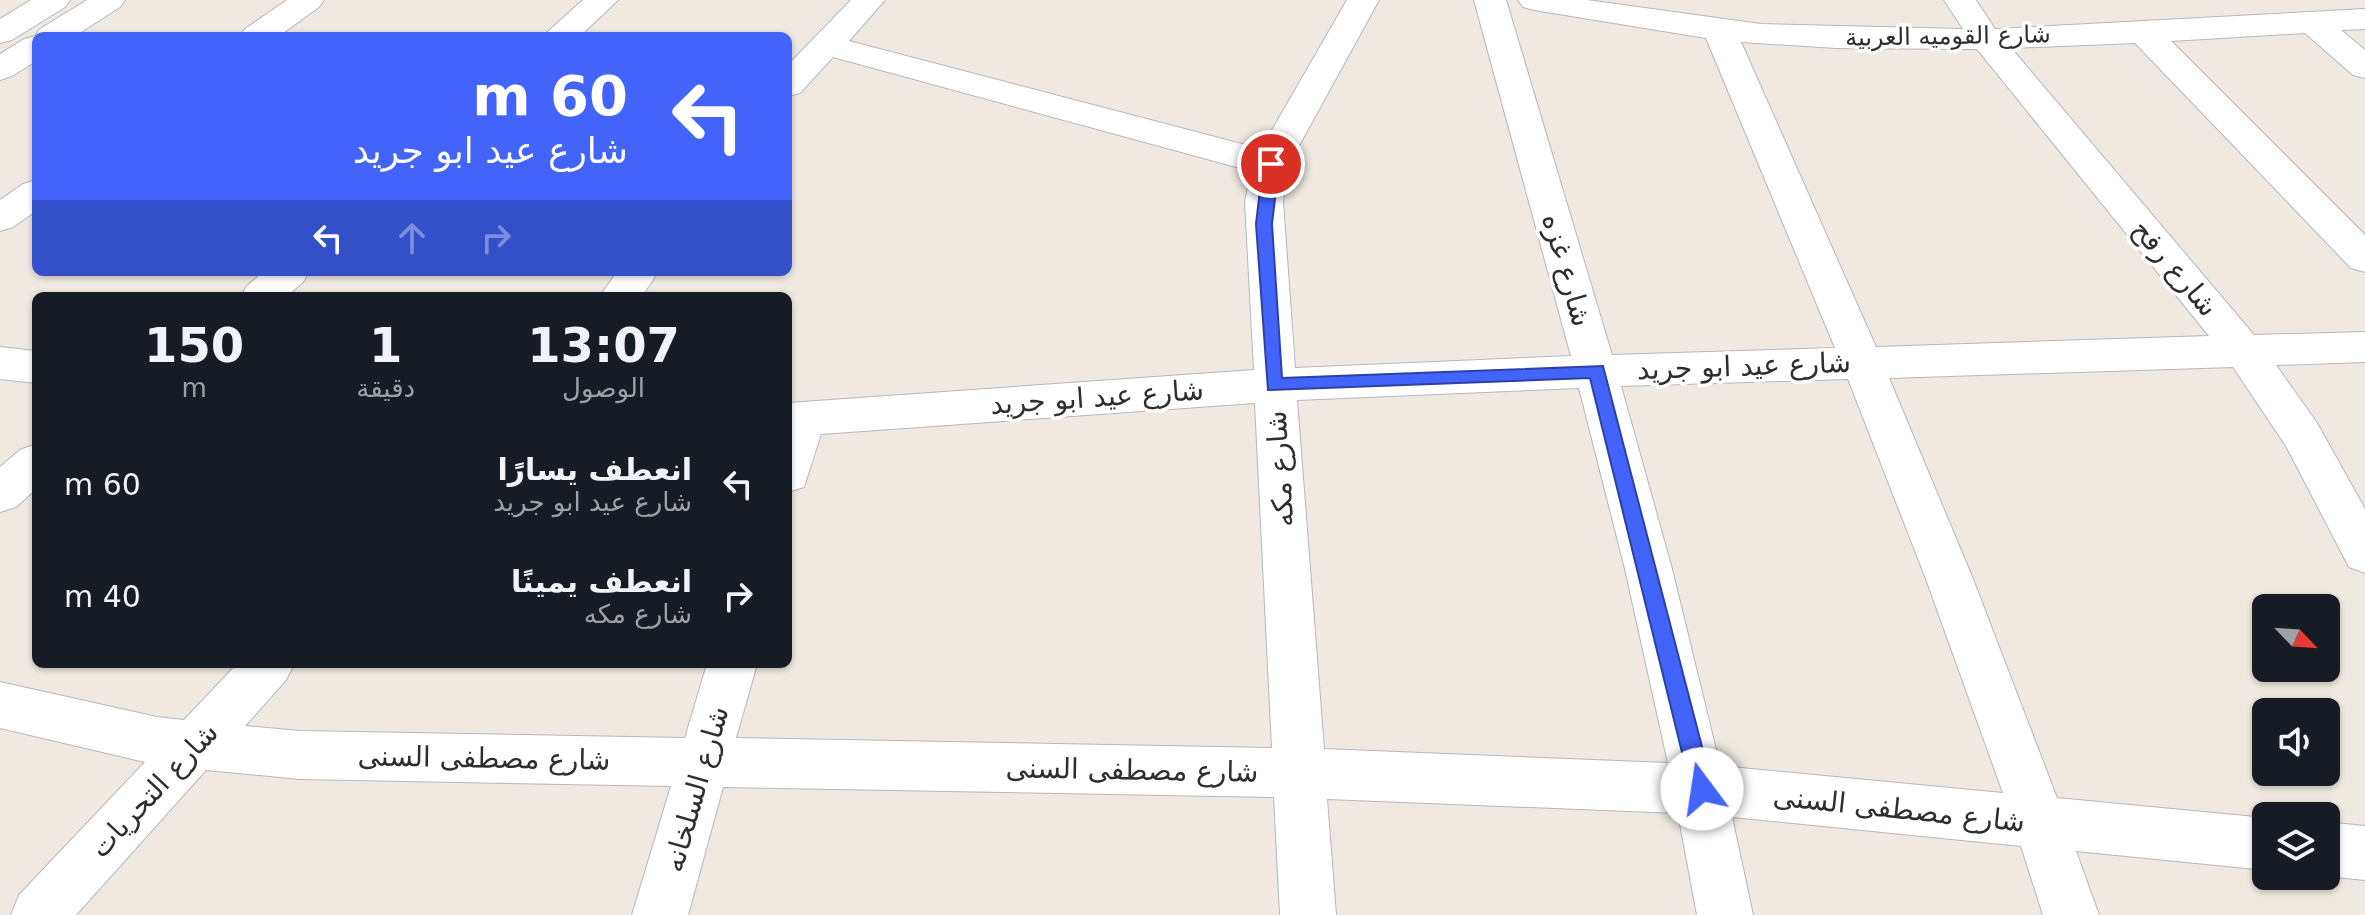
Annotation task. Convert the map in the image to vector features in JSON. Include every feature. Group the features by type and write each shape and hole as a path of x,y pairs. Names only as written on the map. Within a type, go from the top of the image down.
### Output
{"street":[{"path":"0,33 54,0"},
{"path":"58,32 109,0"},
{"path":"263,32 308,0"},
{"path":"565,32 602,0"},
{"path":"792,81 869,0"},
{"name":"شارع مكه","path":"1308,915 1264,224 1271,164 1363,0"},
{"name":"شارع غزه","path":"1490,0 1597,371 1702,789 1725,915"},
{"name":"شارع القوميه العربية","path":"1534,0 1719,29 1816,37 1985,38 2365,19"},
{"name":"شارع رفح","path":"1960,0 1985,38 2244,351 2302,435 2365,553"},
{"path":"2312,22 2365,68"},
{"path":"1719,29 1865,363 2041,823 2071,915"},
{"path":"2142,31 2365,258"},
{"path":"826,45 1271,164"},
{"path":"0,69 32,49"},
{"path":"0,218 32,196"},
{"path":"266,292 284,276"},
{"name":"شارع عيد ابو جريد","path":"796,420 1274,385 1597,371 2365,347"},
{"path":"0,363 32,367"},
{"path":"792,447 796,420"},
{"path":"0,494 32,466"},
{"name":"شارع التحريات","path":"39,915 265,668"},
{"name":"شارع السلخانه","path":"660,915 731,668"},
{"name":"شارع مصطفى السنى","path":"0,705 82,726 194,747 300,755 1299,773 1702,789 2252,843"},
{"path":"2340,850 2365,853"}],"route":[{"path":"1271,164 1264,202 1264,224 1274,385 1597,371 1702,789"}]}
